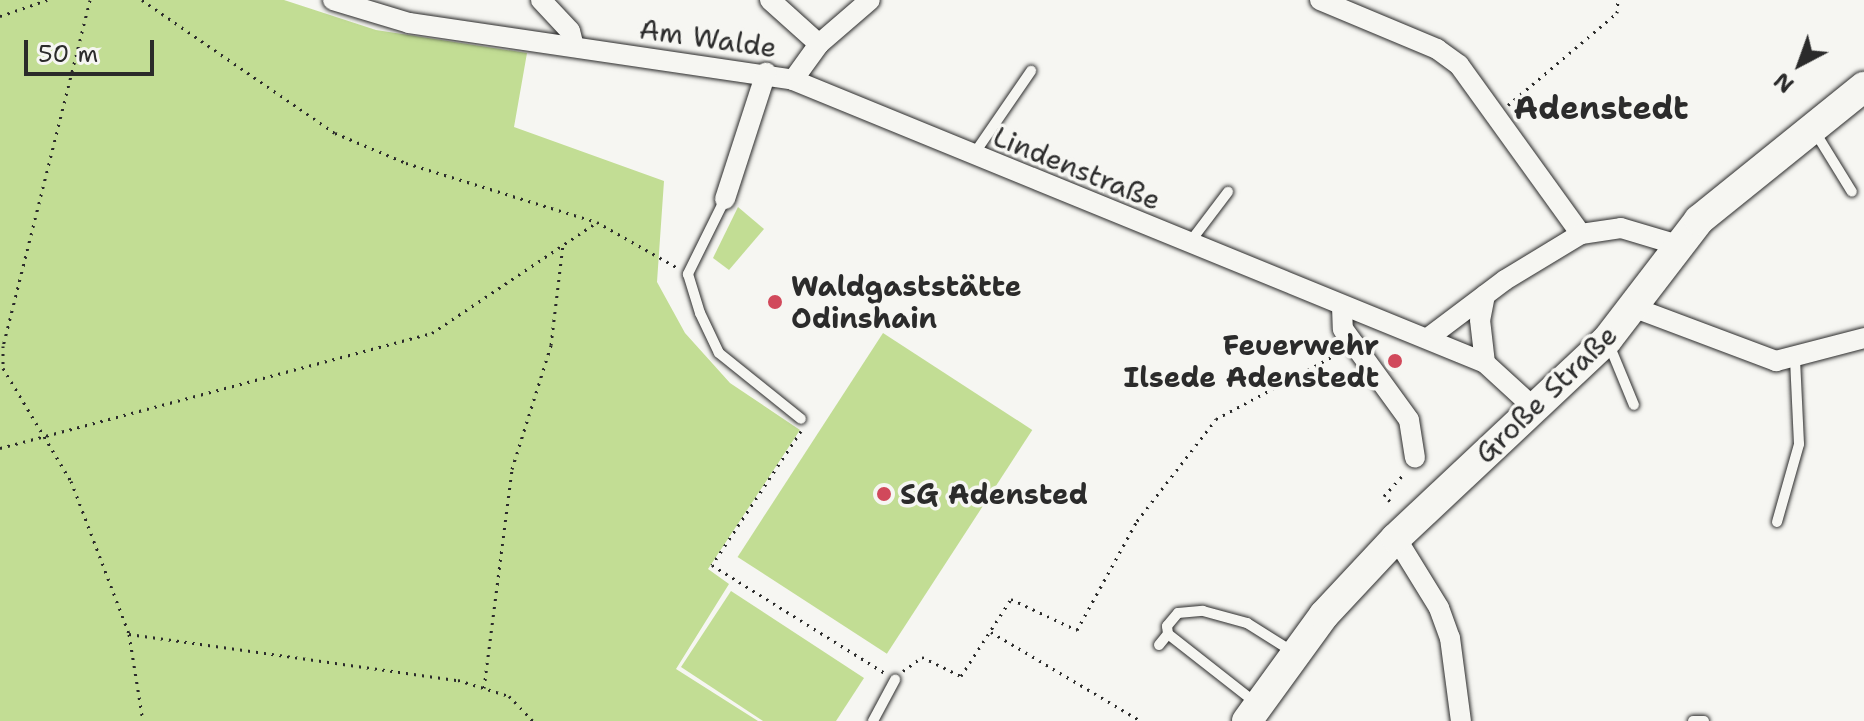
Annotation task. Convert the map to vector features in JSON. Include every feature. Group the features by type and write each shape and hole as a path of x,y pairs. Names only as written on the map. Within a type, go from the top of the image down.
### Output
{"main road":[{"name":"Große Straße","path":"1252,713 1293,652 1396,538 1607,340 1635,308 1699,220 1864,87"}],"street":[{"name":"Am Walde","path":"333,0 409,23 766,73 793,80"},
{"path":"541,0 570,31 574,47"},
{"path":"770,0 819,44"},
{"path":"793,80 819,44 870,0"},
{"path":"1320,0 1448,55 1496,115 1581,234"},
{"path":"725,199 766,73"},
{"name":"Lindenstraße","path":"793,80 1485,363 1533,407"},
{"path":"1428,338 1485,295 1581,234 1621,228 1678,245"},
{"path":"1485,295 1480,320 1485,363"},
{"path":"1342,306 1341,323 1352,342 1409,420 1415,458"},
{"path":"1635,308 1765,358 1795,358 1864,338"},
{"path":"1352,342 1369,316"},
{"path":"1396,538 1439,608 1450,638 1461,721"}],"lane":[{"path":"973,155 1031,71"},
{"path":"1811,127 1852,192"},
{"path":"1189,244 1228,192"},
{"path":"725,199 688,274 719,353 801,419"},
{"path":"1607,340 1634,405"},
{"path":"1777,522 1799,444 1795,358"},
{"path":"1252,713 1168,634 1167,626 1178,613 1203,611 1247,623 1293,652"},
{"path":"1159,645 1168,634"},
{"path":"873,721 895,680"},
{"path":"1693,721 1704,721"}],"path":[{"path":"0,16 47,0"},
{"path":"90,0 3,346 11,388 71,481 129,634 143,721"},
{"path":"142,0 335,133 406,163 597,222 688,274"},
{"path":"1496,115 1617,13 1618,0"},
{"path":"0,448 432,333 597,222"},
{"path":"484,688 512,469 551,345 563,244"},
{"path":"801,419 803,427 712,565 895,680 922,657 961,676 1011,599 1077,630 1137,521 1216,419 1352,342"},
{"path":"1390,501 1384,496 1415,458"},
{"path":"991,632 1141,721"},
{"path":"129,634 484,688 509,696 533,721"}],"green space":[{"path":"0,0 284,0 376,30 527,53 514,127 664,181 657,282 685,333 730,383 800,430 708,569 729,584 676,669 758,721 0,721"},
{"path":"738,207 764,229 729,270 713,258"},
{"name":"SG Adensted","path":"883,333 1032,430 887,654 738,557"},
{"path":"731,591 864,678 836,721 763,721 681,667"}],"place":[{"name":"Waldgaststätte Odinshain","path":"775,302"},
{"name":"Feuerwehr Ilsede Adenstedt","path":"1395,361"},
{"name":"SG Adensted","path":"884,494"}],"district":[{"name":"Adenstedt","path":"1601,108"}]}
